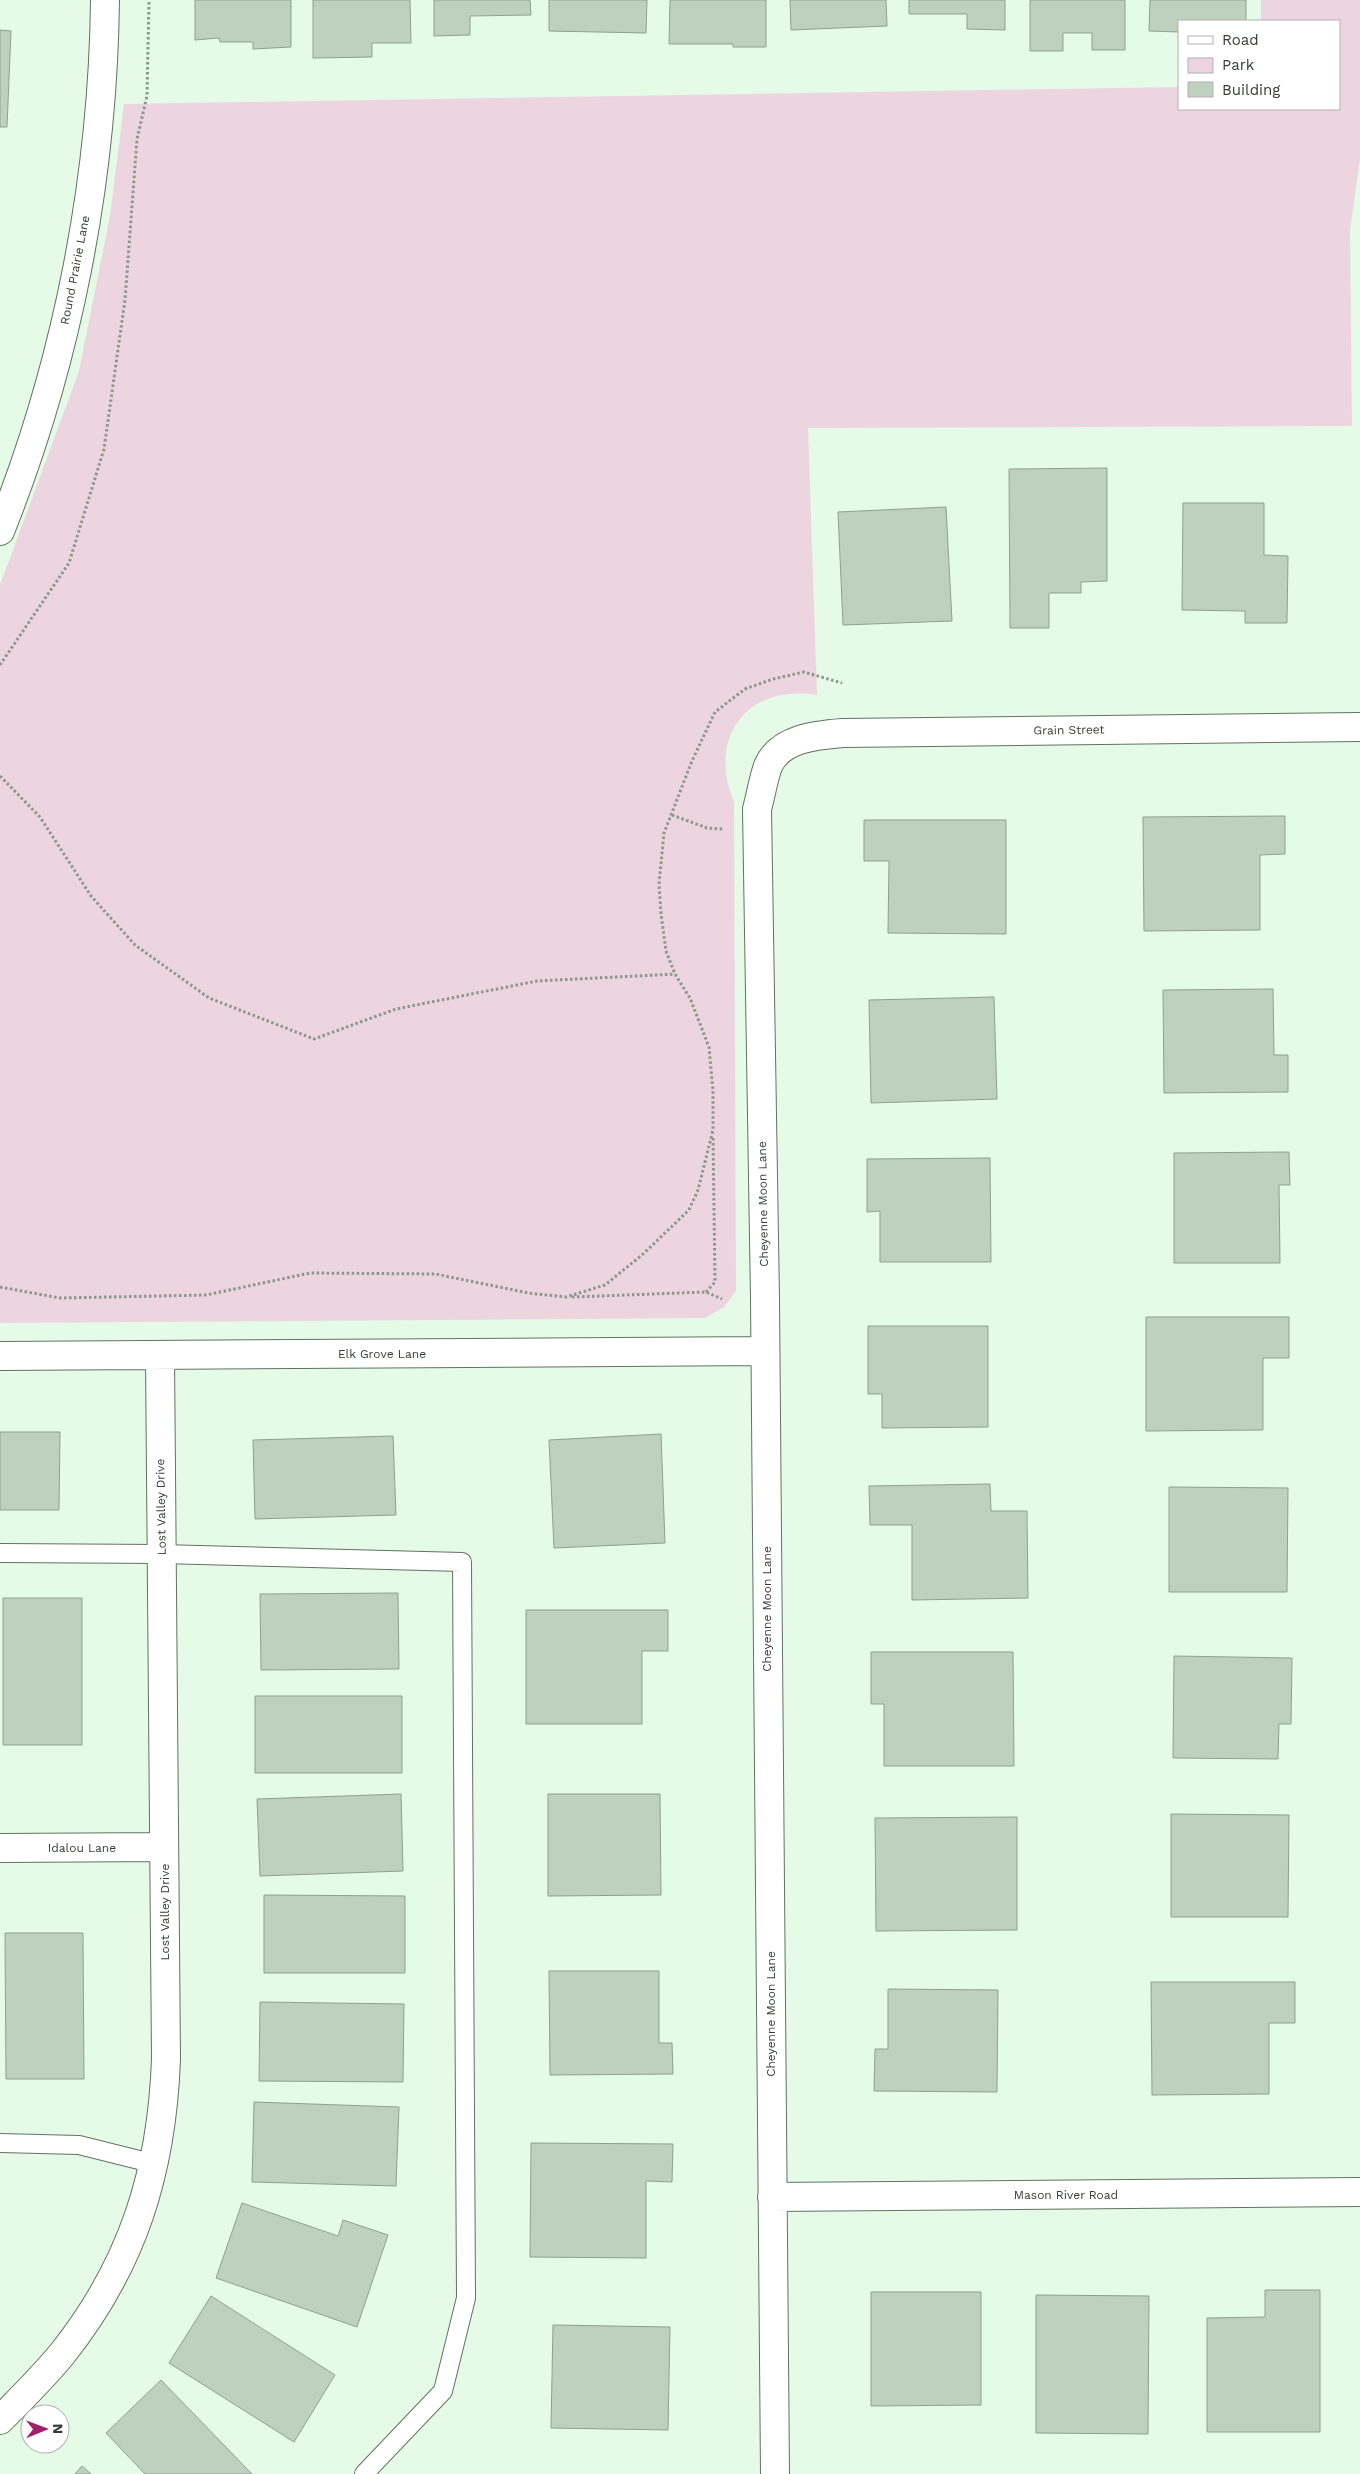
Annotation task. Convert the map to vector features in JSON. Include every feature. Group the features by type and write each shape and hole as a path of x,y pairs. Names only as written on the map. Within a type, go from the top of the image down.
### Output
{"street":[{"name":"Round Prairie Lane","path":"0,531 36,431 58,352 76,271 90,190 100,107 106,0"},
{"name":"Grain Street","path":"781,749 812,735 843,733 1360,727"},
{"name":"Cheyenne Moon Lane","path":"775,2474 765,1351 757,809 769,765 781,749"},
{"name":"Elk Grove Lane","path":"0,1356 765,1351"},
{"name":"Lost Valley Drive","path":"0,2420 62,2354 87,2320 110,2283 128,2245 143,2206 161,2130 166,2059 160,1356"},
{"name":"Idalou Lane","path":"0,1848 164,1847"},
{"name":"Mason River Road","path":"772,2197 1360,2192"}],"lane":[{"path":"0,1553 161,1554 462,1562 466,2298 442,2391 364,2474"},
{"path":"0,2144 79,2145 154,2164"}],"path":[{"path":"0,665 69,563 104,449 125,300 137,139 147,96 149,0"},
{"path":"706,1292 715,1282 713,1091 709,1047 690,998 675,974 666,951 660,914 659,884 664,833 715,712 745,689 781,677 804,672 842,683"},
{"path":"0,776 40,817 91,896 135,946 209,998 314,1039 396,1009 538,981 675,974"},
{"path":"672,815 707,828 758,832"},
{"path":"566,1297 604,1285 642,1255 688,1210 698,1190 713,1130"},
{"path":"0,1287 60,1298 206,1295 310,1273 436,1274 528,1293 566,1297 706,1292 722,1299"}],"green space":[{"path":"1261,0 1360,0 1360,159 1350,230 1352,426 808,428 817,695 792,694 771,698 753,707 739,720 730,737 726,756 727,778 734,802 736,1291 724,1307 705,1318 0,1323 0,585 79,371 110,216 124,104 1178,87 1178,110 1340,110 1340,20 1261,20"}],"building":[{"path":"195,0 291,0 291,47 253,49 253,42 220,42 219,38 195,40"},
{"path":"313,0 410,0 411,43 372,43 372,57 313,58"},
{"path":"434,0 530,0 531,15 470,16 470,35 434,36"},
{"path":"549,0 647,0 646,33 549,31"},
{"path":"670,0 766,0 766,47 733,47 733,44 669,44"},
{"path":"790,0 886,0 887,26 791,30"},
{"path":"909,0 1005,0 1005,30 967,29 967,14 909,14"},
{"path":"1030,0 1125,0 1125,50 1092,50 1092,33 1063,33 1063,51 1030,51"},
{"path":"1150,0 1246,0 1246,20 1178,20 1178,32 1149,31"},
{"path":"0,30 11,31 7,127 0,127"},
{"path":"1107,468 1107,581 1081,582 1081,593 1049,593 1049,628 1010,628 1009,469"},
{"path":"1183,503 1264,503 1264,555 1288,556 1287,623 1245,623 1245,611 1182,610"},
{"path":"946,507 952,621 843,625 838,512"},
{"path":"1285,816 1285,854 1260,855 1260,930 1144,931 1143,817"},
{"path":"864,820 1006,820 1006,934 888,933 889,861 864,861"},
{"path":"1273,989 1274,1055 1288,1055 1288,1092 1164,1093 1163,990"},
{"path":"994,997 997,1099 871,1103 869,1000"},
{"path":"1289,1152 1290,1185 1279,1185 1280,1263 1174,1263 1174,1153"},
{"path":"990,1158 991,1262 880,1262 880,1211 867,1212 867,1159"},
{"path":"1146,1317 1289,1317 1289,1358 1263,1358 1263,1430 1146,1431"},
{"path":"868,1326 988,1326 988,1427 882,1428 882,1394 868,1394"},
{"path":"0,1432 60,1432 59,1510 0,1510"},
{"path":"661,1434 665,1543 554,1548 549,1440"},
{"path":"393,1436 396,1515 255,1519 253,1440"},
{"path":"990,1484 991,1511 1027,1511 1028,1598 912,1600 912,1525 870,1525 869,1486"},
{"path":"1169,1487 1288,1488 1287,1592 1169,1592"},
{"path":"398,1593 399,1669 261,1670 260,1594"},
{"path":"3,1598 82,1598 82,1745 3,1745"},
{"path":"526,1610 668,1610 668,1651 642,1651 642,1724 526,1724"},
{"path":"871,1652 1013,1652 1014,1766 884,1766 884,1704 871,1704"},
{"path":"1174,1656 1292,1658 1291,1724 1279,1724 1278,1759 1173,1758"},
{"path":"255,1696 402,1696 402,1773 255,1773"},
{"path":"401,1794 403,1871 260,1876 257,1799"},
{"path":"548,1794 660,1794 661,1895 548,1896"},
{"path":"1171,1814 1289,1815 1288,1917 1171,1917"},
{"path":"1017,1817 1017,1930 876,1931 875,1818"},
{"path":"264,1895 405,1896 405,1973 264,1973"},
{"path":"5,1933 83,1933 84,2079 6,2079"},
{"path":"549,1971 659,1971 659,2043 672,2043 673,2074 550,2075"},
{"path":"1151,1982 1295,1982 1295,2023 1269,2023 1269,2094 1152,2095"},
{"path":"888,1989 998,1990 997,2092 874,2091 875,2049 888,2049"},
{"path":"260,2002 404,2004 403,2082 259,2081"},
{"path":"254,2102 399,2107 396,2186 252,2182"},
{"path":"531,2143 673,2144 672,2182 646,2181 646,2258 530,2257"},
{"path":"242,2203 338,2236 343,2220 388,2235 357,2327 216,2278"},
{"path":"1265,2290 1320,2290 1320,2432 1207,2432 1207,2318 1265,2317"},
{"path":"871,2292 981,2292 981,2405 871,2406"},
{"path":"1036,2295 1149,2296 1148,2434 1036,2433"},
{"path":"211,2296 335,2375 294,2442 169,2363"},
{"path":"553,2325 670,2327 668,2430 551,2428"},
{"path":"161,2380 252,2474 145,2474 106,2433"},
{"path":"82,2466 91,2474 75,2474"}]}
